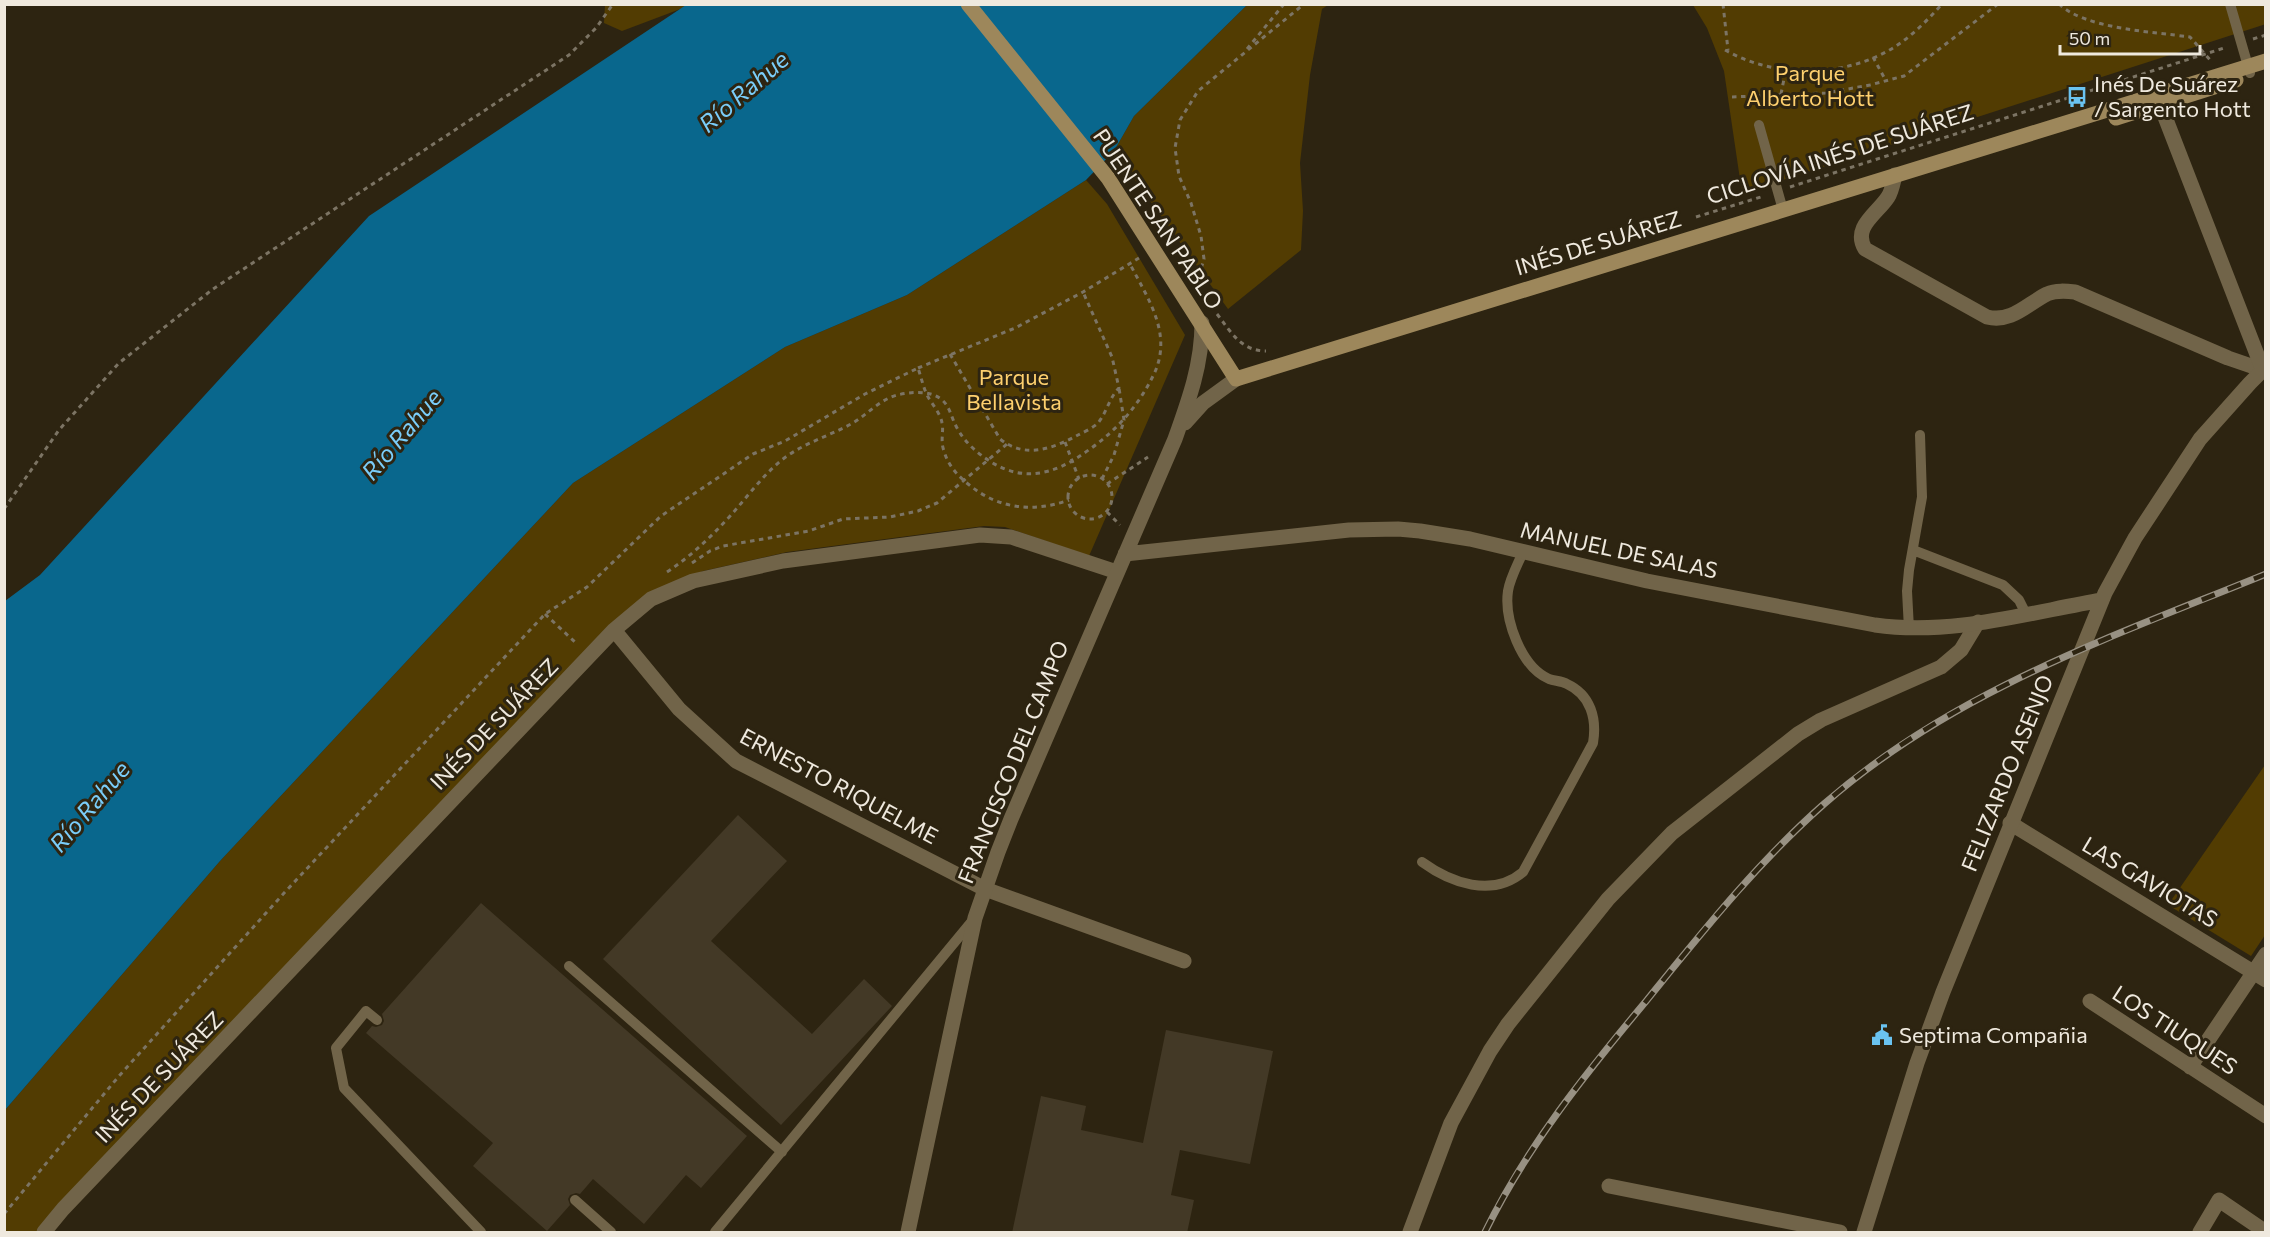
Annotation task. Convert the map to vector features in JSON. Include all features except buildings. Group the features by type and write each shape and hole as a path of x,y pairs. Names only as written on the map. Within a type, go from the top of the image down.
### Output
{"main road":[{"name":"PUENTE SAN PABLO","path":"968,4 1108,178 1236,379"},
{"name":"INÉS DE SUÁREZ","path":"1236,379 2056,126 2161,98 2265,63"}],"street":[{"path":"2161,98 2264,370"},
{"path":"1895,175 1890,194 1863,227 1861,238 1865,249 1987,317 2007,318 2048,294 2064,291 2075,292 2228,358 2264,370"},
{"name":"FRANCISCO DEL CAMPO","path":"908,1233 975,918 1011,819 1175,439 1196,379 1202,346 1202,323"},
{"name":"FELIZARDO ASENJO","path":"1864,1233 1917,1063 2010,823 2102,600 2135,538 2200,439 2264,370"},
{"name":"INÉS DE SUÁREZ","path":"1175,439 1203,403 1236,379"},
{"name":"MANUEL DE SALAS","path":"1125,554 1375,529 1420,531 1470,539 1657,583 1875,626 1929,630 2102,600"},
{"name":"INÉS DE SUÁREZ","path":"44,1233 63,1209 614,630 651,600 693,582 783,561 980,535 1011,537 1117,572"},
{"path":"1410,1233 1451,1123 1490,1052 1508,1024 1608,899 1643,861 1692,815 1798,734 1830,715 1941,667 1961,650 1978,622"},
{"name":"ERNESTO RIQUELME","path":"614,630 680,710 735,761 985,889 1184,961"},
{"name":"LAS GAVIOTAS","path":"2010,823 2259,976"},
{"path":"2190,1067 2259,976 2265,954"},
{"name":"LOS TIUQUES","path":"2090,1001 2265,1116"},
{"path":"1609,1186 1840,1233"},
{"path":"2200,1233 2219,1200 2265,1232"}],"lane":[{"path":"2230,4 2249,70"},
{"path":"1759,125 1782,210"},
{"path":"1909,629 1907,591 1922,497 1920,435"},
{"path":"1913,550 2002,585 2019,600 2026,614"},
{"path":"1422,862 1446,877 1473,885 1496,886 1515,879 1523,872 1593,743 1594,723 1586,699 1574,687 1549,679 1539,670 1522,651 1511,628 1508,589 1523,552"},
{"path":"715,1233 975,918"},
{"path":"569,966 782,1152"},
{"path":"377,1020 366,1011 336,1048 344,1088 481,1233"},
{"path":"574,1200 611,1233"}],"path":[{"path":"4,509 59,430 119,363 221,283 569,55 596,28 613,4"},
{"path":"1242,55 1284,4"},
{"path":"1189,276 1196,285 1204,260 1201,236 1191,203 1179,176 1175,148 1180,120 1198,91 1304,4"},
{"path":"1722,4 1727,51 1772,68 1810,71 1849,66 1886,52 1918,30 1942,4"},
{"path":"1731,98 1826,93 1904,76 1998,4"},
{"path":"2060,4 2077,17 2122,28 2190,37 2212,63 2202,66"},
{"name":"CICLOVÍA INÉS DE SUÁREZ","path":"1686,220 2265,35"},
{"path":"1873,57 1886,81"},
{"path":"1781,94 1786,69"},
{"path":"918,368 1015,328 1130,264 1159,323 1161,347 1157,367 1148,386 1124,420 1110,434 1072,463 1044,473 1026,474 1010,471 987,460 967,443 960,434 948,406 942,400 926,393 895,395 875,406 854,422 821,436 785,458 764,477 708,539 661,577 723,546 808,531 843,519 890,517 918,511 937,503 987,460 1007,444"},
{"path":"1083,292 1112,357 1124,420 1114,455 1102,479"},
{"path":"1217,313 1238,342 1254,350 1269,351"},
{"path":"950,354 1000,439 1021,450 1044,450 1065,442 1097,424 1113,394 1119,388"},
{"path":"1065,442 1079,479"},
{"path":"1107,484 1151,455 1147,465"},
{"path":"1091,476 1102,479 1107,484 1112,498 1107,512 1094,519 1080,517 1070,506 1071,488 1079,479 1091,476"},
{"path":"1107,512 1122,526 1126,516"},
{"path":"545,614 577,644"}],"green space":[{"name":"Parque Alberto Hott","path":"2265,4 2266,24 1742,193 1724,71 1707,28 1693,5"},
{"path":"605,5 686,5 622,31 604,23"},
{"path":"1247,5 1328,5 1322,9 1310,75 1300,163 1303,211 1301,250 1228,309 1114,151 1134,116"},
{"name":"Parque Bellavista","path":"1086,180 1107,204 1185,335 1089,556 1005,527 984,526 787,552 703,571 649,597 38,1232 5,1232 5,1110 220,861 573,483 785,347 907,295"},
{"path":"2265,765 2265,935 2251,956 2168,905"}],"water":[{"name":"Río Rahue","path":"686,5 1247,5 1134,116 1114,151 1086,180 907,295 785,347 573,483 220,861 5,1110 5,601 40,575 369,216"}],"railway":[{"path":"1485,1232 1519,1170 1559,1111 1602,1055 1731,898 1824,804 1874,764 1925,729 1979,698 2091,645 2266,574"}],"place":[{"name":"Inés De Suárez / Sargento Hott","path":"2077,97"},
{"name":"Septima Compañia","path":"1882,1035"}]}
